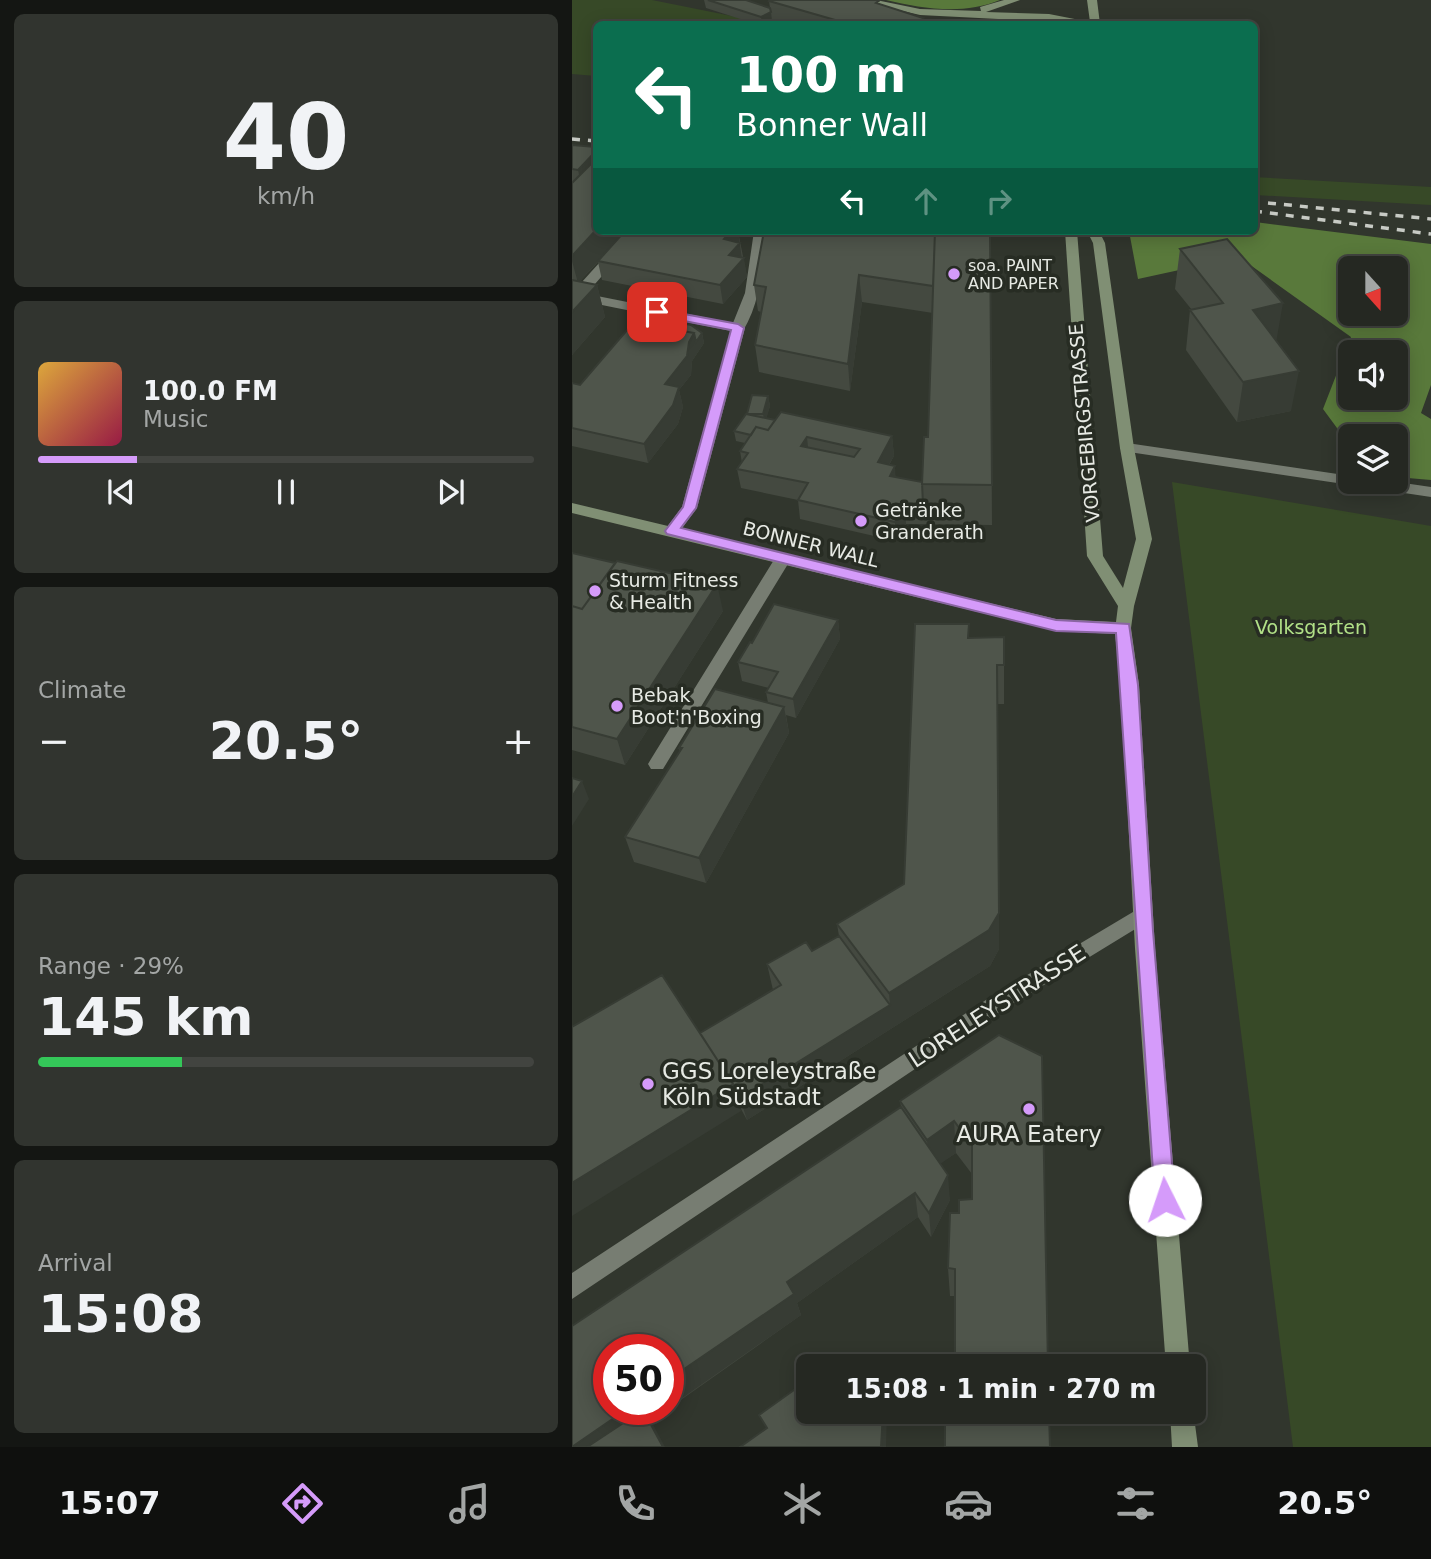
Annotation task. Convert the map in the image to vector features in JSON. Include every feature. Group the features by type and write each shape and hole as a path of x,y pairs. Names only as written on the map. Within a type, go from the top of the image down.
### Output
{"main road":[{"path":"855,0 918,21"},
{"path":"861,0 945,15 1049,21 1047,5"},
{"path":"945,15 996,7 1015,0"},
{"path":"1092,0 1095,21"},
{"name":"VORGEBIRGSTRASSE","path":"1071,235 1095,556 1126,606"},
{"name":"VORGEBIRGSTRASSE","path":"1095,235 1099,243 1127,448 1144,539 1126,606 1123,628 1130,685 1143,914 1177,1354"},
{"name":"BONNER WALL","path":"572,508 1056,625 1123,628"},
{"path":"1183,1424 1184,1447"}],"street":[{"path":"574,296 631,235"},
{"path":"672,531 689,508 738,328 749,308 755,285 760,235"},
{"path":"574,296 738,328"},
{"path":"1127,448 1338,479"},
{"path":"1408,489 1431,492"},
{"path":"657,764 783,559"},
{"name":"LORELEYSTRASSE","path":"572,1287 996,1004 1143,914"}],"green space":[{"path":"572,0 652,0 756,21 593,21 593,76 572,74"},
{"path":"886,0 1000,0 972,8 943,9"},
{"path":"1258,177 1431,187 1431,205 1258,195"},
{"path":"1258,222 1431,244 1431,385 1421,413 1431,419 1431,480 1408,478 1408,424 1338,424 1338,429 1323,409 1338,370 1338,410 1408,410 1408,340 1350,340 1351,337 1239,257 1138,279 1130,235 1258,235"},
{"name":"Volksgarten","path":"1172,482 1431,526 1431,1447 1293,1447"}],"building":[{"path":"708,0 746,0 770,8 771,12 761,17"},
{"path":"880,0 876,3 923,18 918,21 839,21 769,1"},
{"path":"572,145 593,147 593,154 578,170 572,169"},
{"path":"593,162 593,233 572,256 572,183"},
{"path":"621,235 728,235 724,239 740,243 729,255 744,258 720,285 598,261"},
{"path":"763,235 935,235 933,286 859,275 848,364 755,345 766,287 754,285"},
{"path":"935,235 990,235 992,485 922,484 924,437 928,437"},
{"path":"1227,239 1283,303 1253,310 1299,371 1243,382 1190,310 1223,303 1180,249"},
{"path":"572,280 597,285 572,312"},
{"path":"648,316 691,325 702,333 696,342 694,333 642,324"},
{"path":"634,322 694,333 689,342 687,356 665,384 679,387 673,405 644,444 572,428 572,383 580,385"},
{"path":"752,395 768,396 763,414 747,414"},
{"path":"781,412 892,436 878,462 895,466 890,476 922,482 923,505 905,505 895,522 798,500 808,483 737,469 748,453 740,451 756,427 768,430","holes":["807,437 860,449 854,457 801,446"]},
{"path":"746,414 775,420 768,430 756,427 751,435 734,431"},
{"path":"572,553 615,563 582,609 572,606"},
{"name":"Bebak Boot'n'Boxing","path":"617,561 717,584 617,739 572,727 572,606 582,609"},
{"path":"774,604 838,620 793,699 766,692 778,672 738,662"},
{"path":"915,624 969,624 968,638 1004,637 1004,665 997,665 999,913 989,930 889,993 837,924 904,884"},
{"path":"715,689 784,707 699,858 625,837 682,748 679,748"},
{"path":"572,778 582,781 572,797"},
{"path":"839,936 890,1005 740,1098 700,1033 781,985 767,964 806,942 812,951"},
{"path":"662,975 733,1084 572,1183 572,1027"},
{"path":"999,1035 1042,1056 1048,1354 955,1354 955,1269 948,1268 950,1213 959,1213 959,1200 972,1199 972,1145 954,1121 927,1140 900,1101"},
{"path":"901,1107 948,1175 929,1213 915,1193 787,1282 794,1294 684,1369 684,1334 593,1334 593,1425 604,1425 572,1447 572,1326"},
{"path":"796,1389 796,1424 882,1424 881,1447 740,1447 767,1428 759,1415"},
{"path":"945,1424 1049,1424 1050,1447 945,1447"},
{"path":"620,1425 651,1425 663,1447 587,1447"}],"railway":[{"path":"572,139 593,141"},
{"path":"1268,203 1431,219"},
{"path":"1258,212 1431,234"}],"place":[{"name":"soa. PAINT AND PAPER","path":"954,274"},
{"name":"Getränke Granderath","path":"861,521"},
{"name":"Sturm Fitness & Health","path":"595,591"},
{"name":"Bebak Boot'n'Boxing","path":"617,706"},
{"name":"GGS Loreleystraße Köln Südstadt","path":"648,1084"},
{"name":"AURA Eatery","path":"1029,1109"}],"route":[{"path":"657,312 738,328 689,508 672,531 1056,625 1123,628 1130,685 1144,931 1165,1200"}]}
